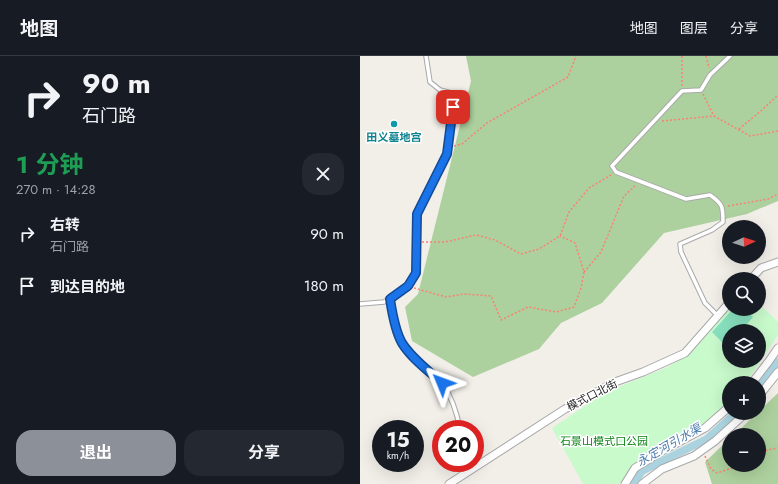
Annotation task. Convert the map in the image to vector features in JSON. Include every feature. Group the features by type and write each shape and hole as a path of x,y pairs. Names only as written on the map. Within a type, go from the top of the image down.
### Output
{"street":[{"path":"757,272 761,268 778,262"},
{"name":"模式口北街","path":"484,459 565,409 615,382 643,372 685,353 722,311"},
{"path":"758,376 778,348"},
{"path":"766,387 778,372"},
{"path":"625,484 635,468 664,450 705,428 722,413"},
{"path":"642,484 662,469 694,456 702,451 738,420"},
{"name":"模式口北街","path":"449,484 465,472"}],"lane":[{"path":"360,304 384,302 390,299 408,286 416,273 417,214 447,154 455,94 440,90 430,82 426,56"},
{"path":"718,316 705,303 681,252 680,244 712,230 723,222 723,207 719,201 710,195 686,199 616,172 612,166 682,91 701,90 710,75 730,56"},
{"path":"390,299 393,317 402,343 414,357 442,383 455,407 458,420"}],"path":[{"path":"448,148 462,144 487,123 568,77 576,56"},
{"path":"682,56 682,91"},
{"path":"706,56 710,75"},
{"path":"701,90 714,116"},
{"path":"739,129 778,95"},
{"path":"653,122 714,116 750,136 778,131"},
{"path":"416,242 445,242 476,235 495,240 521,254 539,248 560,236 569,212 589,188 616,172"},
{"path":"584,272 601,252 624,196 640,181"},
{"path":"723,207 768,198 778,194"},
{"path":"408,286 446,297 464,294 492,296 501,320 528,306 556,312 574,307 581,288 584,272 576,243 560,236"},
{"path":"766,451 778,448"},
{"path":"702,451 711,469 716,473 722,471"}],"green space":[{"path":"466,56 778,56 778,201 747,214 664,233 602,303 561,323 539,349 473,377 412,341 405,307 418,294 471,81"},
{"name":"石景山模式口公园","path":"766,311 778,322 778,335 766,353 766,324 722,324 722,368 756,368 751,376 722,376 722,409 702,426 659,447 635,464 620,484 583,484 552,428 606,392 668,367 687,355 722,316 766,316"},
{"path":"727,316 753,317 747,324 722,324 722,342 712,332"},
{"path":"778,393 778,484 712,484 705,462 722,446 722,472 766,472 766,428 741,428 750,420 766,420 766,404"}],"waterway":[{"name":"永定河引水渠","path":"766,378 778,362"},
{"name":"永定河引水渠","path":"633,484 642,471 707,439 728,420"}],"place":[{"name":"田义墓地宫","path":"394,124"}],"route":[{"path":"442,383 414,357 402,343 393,317 390,299 408,286 416,273 417,214 447,154 453,107"}]}
